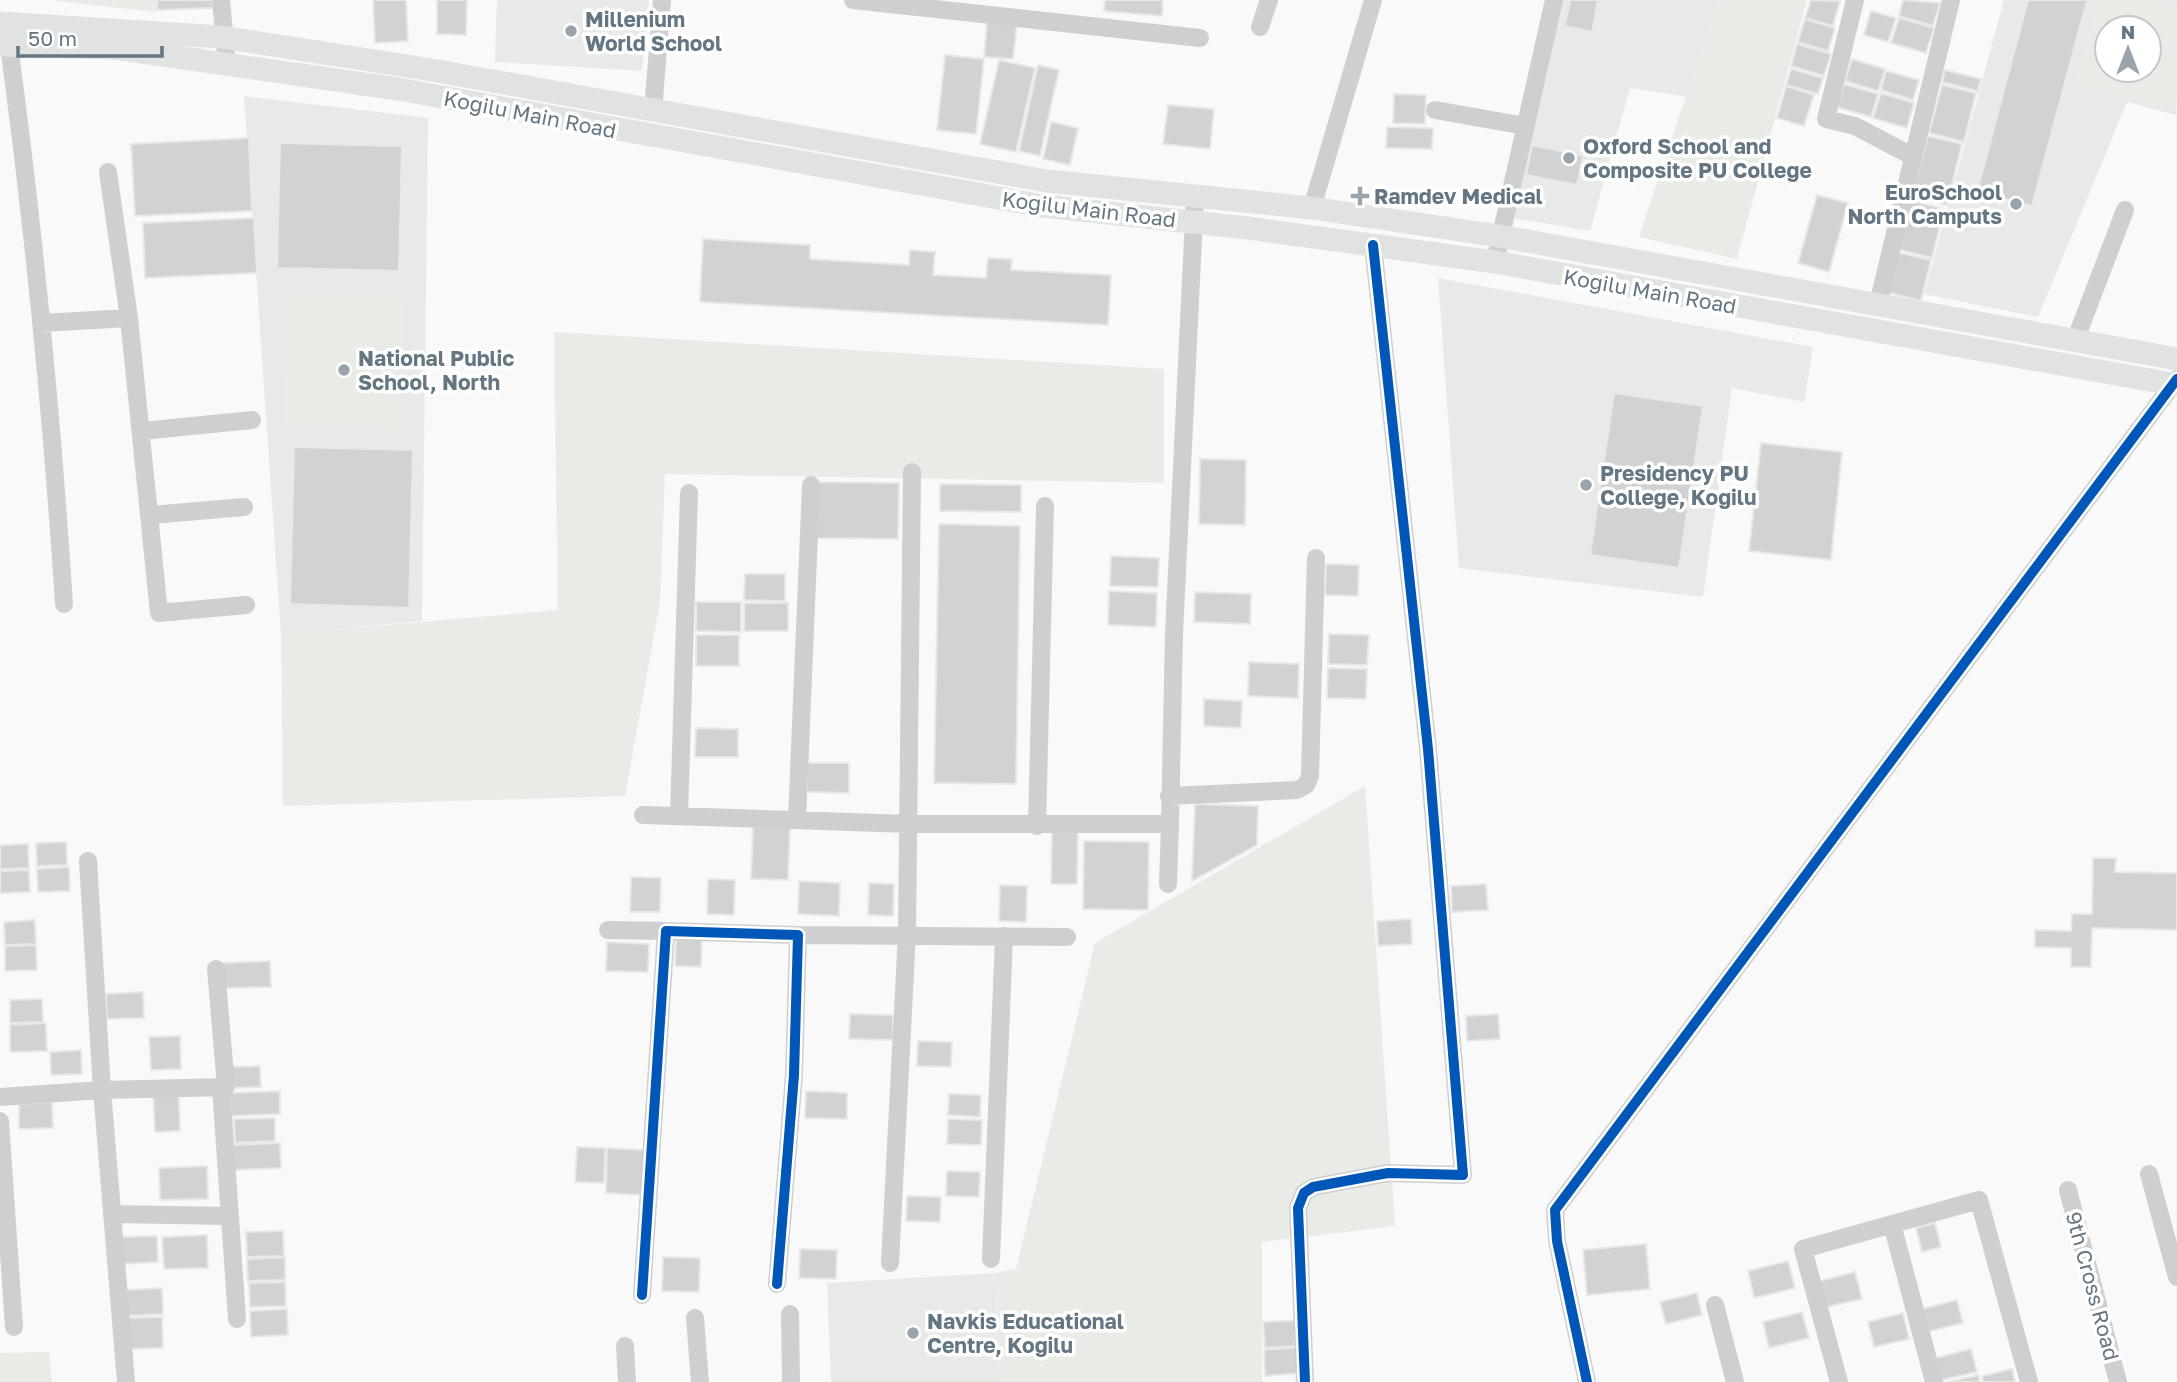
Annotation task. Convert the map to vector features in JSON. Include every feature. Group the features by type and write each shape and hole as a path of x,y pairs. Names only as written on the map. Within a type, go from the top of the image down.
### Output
{"main road":[{"name":"Kogilu Main Road","path":"0,23 222,37 426,69 1047,181 1312,208 1499,236 2177,359"},
{"name":"Kogilu Main Road","path":"4,45 114,48 398,89 1043,206 1193,222 1495,262 2176,383"}],"street":[{"path":"220,0 227,66"},
{"path":"653,111 662,0"},
{"path":"853,0 935,4 1200,38"},
{"path":"1260,26 1269,0"},
{"path":"1312,208 1373,0"},
{"path":"1495,262 1554,0"},
{"path":"1855,0 1826,119 1855,126 1912,156"},
{"path":"1878,304 1951,0"},
{"path":"4,45 32,216 43,323 64,604"},
{"path":"1435,110 1525,126"},
{"path":"108,172 129,318 159,613 246,605"},
{"path":"1168,884 1169,796 1195,197"},
{"path":"2075,341 2124,210"},
{"path":"1305,1382 1298,1208 1304,1193 1313,1187 1388,1173 1463,1175 1428,749 1373,245"},
{"path":"43,323 129,318"},
{"path":"1587,1382 1556,1241 1555,1210 2176,383"},
{"path":"142,431 252,420"},
{"path":"890,1263 908,933 912,472"},
{"path":"797,820 811,485"},
{"path":"679,816 689,493"},
{"path":"1037,826 1045,506"},
{"path":"151,515 244,507"},
{"path":"1169,796 1297,790 1306,785 1310,776 1316,558"},
{"path":"643,814 909,824 1170,824"},
{"path":"88,862 102,1090 126,1382"},
{"path":"608,930 798,935 908,933 1067,937"},
{"path":"642,1295 666,931"},
{"path":"777,1284 794,1075 798,935"},
{"path":"991,1259 1004,936"},
{"path":"0,1097 102,1090 226,1087 216,969"},
{"path":"221,1087 237,1319"},
{"path":"0,1121 15,1327"},
{"path":"2149,1174 2177,1277"},
{"name":"9th Cross Road","path":"2068,1190 2118,1382"},
{"path":"1839,1382 1803,1249 1979,1200 2029,1382"},
{"path":"112,1214 229,1216"},
{"path":"1892,1224 1934,1382"},
{"path":"1715,1305 1735,1382"},
{"path":"790,1314 791,1382"},
{"path":"695,1318 700,1382"},
{"path":"625,1346 627,1382"}],"shaded area":[{"path":"156,0 156,12 57,1"},
{"name":"Millenium World School","path":"497,0 649,0 642,71 495,62"},
{"name":"Oxford School and Composite PU College","path":"1561,0 1718,0 1688,97 1630,88 1590,231 1513,218"},
{"path":"1718,0 1807,0 1737,259 1639,237"},
{"name":"EuroSchool North Camputs","path":"2004,0 2177,0 2176,115 2127,102 2038,317 1924,294"},
{"path":"2098,0 2159,0 2177,5 2177,100 2174,113 2074,86 2093,18 2093,84 2163,84 2163,14 2094,14"},
{"name":"National Public School, North","path":"244,96 428,118 422,621 281,634"},
{"name":"Presidency PU College, Kogilu","path":"1438,278 1813,347 1804,402 1732,388 1703,597 1459,568"},
{"path":"287,293 406,296 402,431 284,429"},
{"path":"554,332 1164,369 1164,483 665,474 660,602 625,796 283,806 281,634 558,610"},
{"path":"1365,786 1395,1226 1262,1242 1262,1382 1000,1382 995,1273 1016,1269 1095,943"},
{"name":"Navkis Educational Centre, Kogilu","path":"995,1273 1000,1382 831,1382 827,1283"},
{"path":"49,1352 52,1382 0,1382 0,1353"}],"building":[{"path":"157,0 212,0 213,8 157,10"},
{"path":"373,0 406,0 408,41 375,43"},
{"path":"437,0 467,0 466,35 437,34"},
{"path":"1105,0 1163,0 1162,16 1104,11"},
{"path":"1570,0 1598,0 1592,32 1565,26"},
{"path":"1811,0 1840,1 1833,26 1805,18"},
{"path":"1903,0 1940,3 1933,26 1899,16"},
{"path":"2028,0 2087,0 2032,206 1977,192"},
{"path":"1871,11 1896,18 1888,42 1864,35"},
{"path":"1899,18 1934,28 1926,53 1891,43"},
{"path":"1805,19 1835,28 1828,51 1798,42"},
{"path":"987,22 1017,25 1013,59 984,57"},
{"path":"1797,44 1831,54 1824,76 1791,66"},
{"path":"945,55 984,59 976,134 937,130"},
{"path":"1852,59 1885,69 1878,91 1845,81"},
{"path":"999,60 1035,68 1016,152 980,144"},
{"path":"1038,65 1059,70 1040,156 1019,151"},
{"path":"1791,69 1823,78 1818,94 1786,85"},
{"path":"1945,70 1981,79 1978,91 1942,82"},
{"path":"1886,71 1919,80 1913,100 1881,90"},
{"path":"1844,84 1878,94 1871,117 1837,107"},
{"path":"1942,85 1976,93 1964,142 1929,133"},
{"path":"1786,86 1814,95 1804,126 1777,118"},
{"path":"1881,93 1914,103 1907,128 1873,118"},
{"path":"1394,94 1426,95 1425,124 1393,123"},
{"path":"1168,105 1214,109 1210,149 1163,144"},
{"path":"1051,122 1078,128 1070,165 1043,159"},
{"path":"1387,127 1433,128 1432,149 1386,148"},
{"path":"1928,136 1962,144 1947,205 1912,196"},
{"path":"249,138 252,211 135,216 131,144"},
{"path":"280,143 402,146 399,271 277,268"},
{"path":"1532,145 1583,156 1577,185 1526,175"},
{"path":"1817,195 1848,203 1829,272 1798,263"},
{"path":"1909,200 1944,209 1932,258 1897,249"},
{"path":"254,218 257,273 145,278 143,223"},
{"path":"703,239 810,245 810,259 909,265 910,250 935,252 933,275 986,278 988,258 1012,259 1011,270 1111,275 1108,325 700,302"},
{"path":"1896,252 1931,260 1921,301 1886,292"},
{"path":"1614,393 1703,406 1679,568 1590,555"},
{"path":"1761,443 1842,452 1831,560 1749,551"},
{"path":"294,447 413,450 409,608 290,604"},
{"path":"1200,459 1246,460 1245,525 1199,524"},
{"path":"818,482 899,483 898,539 817,538"},
{"path":"940,484 1021,485 1021,512 940,511"},
{"path":"939,524 1020,526 1016,784 934,783"},
{"path":"1111,556 1159,558 1158,587 1110,586"},
{"path":"1326,564 1359,565 1358,596 1325,595"},
{"path":"745,574 785,574 785,601 744,600"},
{"path":"1109,591 1157,593 1156,627 1108,625"},
{"path":"1195,592 1251,594 1250,624 1194,622"},
{"path":"696,602 741,602 741,632 696,631"},
{"path":"744,603 788,603 788,631 744,631"},
{"path":"1329,634 1369,635 1367,665 1328,664"},
{"path":"696,635 739,635 739,666 696,666"},
{"path":"1249,662 1299,664 1298,698 1248,696"},
{"path":"1328,668 1367,669 1366,699 1327,698"},
{"path":"1204,699 1242,701 1241,728 1204,726"},
{"path":"696,728 738,729 738,757 695,757"},
{"path":"807,763 849,763 849,793 807,792"},
{"path":"1195,804 1258,806 1257,845 1192,881"},
{"path":"753,827 790,828 788,880 751,879"},
{"path":"1052,831 1078,832 1077,884 1051,884"},
{"path":"1084,841 1149,842 1148,910 1083,909"},
{"path":"66,842 67,865 37,866 36,843"},
{"path":"28,844 29,868 0,869 0,845"},
{"path":"2093,858 2116,858 2115,872 2177,873 2177,930 2092,928 2091,967 2071,967 2071,948 2035,947 2035,930 2071,931 2072,914 2092,914"},
{"path":"69,867 70,891 38,892 37,869"},
{"path":"29,870 30,892 0,893 0,871"},
{"path":"631,877 661,878 660,912 630,912"},
{"path":"708,879 735,880 734,915 707,914"},
{"path":"799,881 840,883 839,916 798,914"},
{"path":"869,883 894,884 893,916 868,915"},
{"path":"1486,884 1488,910 1452,912 1451,886"},
{"path":"1000,885 1027,886 1026,922 999,921"},
{"path":"1411,919 1412,944 1378,946 1377,921"},
{"path":"35,920 36,944 5,945 4,922"},
{"path":"676,938 702,938 701,967 675,966"},
{"path":"607,942 649,944 648,972 606,971"},
{"path":"36,945 37,970 5,971 5,946"},
{"path":"270,961 271,987 223,988 222,963"},
{"path":"143,992 144,1018 107,1019 106,994"},
{"path":"42,999 43,1022 10,1023 10,1000"},
{"path":"850,1014 893,1015 893,1040 849,1039"},
{"path":"1498,1014 1500,1039 1467,1041 1466,1016"},
{"path":"46,1023 47,1051 10,1052 10,1025"},
{"path":"180,1036 181,1069 151,1070 149,1037"},
{"path":"918,1041 952,1042 951,1067 917,1066"},
{"path":"81,1050 82,1074 51,1075 50,1052"},
{"path":"260,1066 261,1087 231,1088 230,1067"},
{"path":"280,1091 280,1114 231,1116 230,1093"},
{"path":"806,1091 847,1093 847,1119 805,1118"},
{"path":"949,1094 981,1095 980,1117 948,1115"},
{"path":"179,1095 180,1131 155,1132 153,1096"},
{"path":"52,1102 53,1128 19,1129 19,1104"},
{"path":"275,1118 275,1141 235,1143 234,1119"},
{"path":"948,1119 982,1120 981,1145 947,1144"},
{"path":"280,1143 281,1168 234,1170 233,1145"},
{"path":"577,1147 605,1148 604,1183 575,1182"},
{"path":"607,1148 645,1150 643,1195 606,1193"},
{"path":"207,1166 208,1199 160,1200 159,1168"},
{"path":"947,1171 980,1172 979,1197 946,1196"},
{"path":"907,1196 941,1197 940,1222 906,1221"},
{"path":"1935,1223 1941,1247 1922,1252 1916,1228"},
{"path":"283,1231 284,1256 247,1257 246,1232"},
{"path":"207,1235 208,1268 164,1269 162,1237"},
{"path":"157,1236 158,1262 121,1264 120,1237"},
{"path":"1646,1244 1650,1289 1587,1295 1583,1250"},
{"path":"800,1249 837,1250 836,1279 799,1278"},
{"path":"285,1257 285,1280 248,1281 247,1259"},
{"path":"663,1257 700,1258 699,1292 662,1291"},
{"path":"1788,1261 1795,1288 1754,1298 1748,1271"},
{"path":"1855,1272 1862,1299 1826,1307 1820,1281"},
{"path":"285,1282 286,1306 250,1307 249,1283"},
{"path":"162,1288 163,1314 126,1316 125,1290"},
{"path":"1697,1293 1702,1315 1666,1324 1660,1302"},
{"path":"1957,1300 1963,1323 1927,1332 1922,1309"},
{"path":"287,1309 288,1335 251,1337 250,1311"},
{"path":"1802,1312 1809,1338 1769,1348 1763,1322"},
{"path":"1903,1313 1909,1339 1874,1347 1868,1322"},
{"path":"162,1317 163,1348 129,1349 128,1318"},
{"path":"1300,1320 1301,1346 1265,1348 1263,1322"},
{"path":"1301,1347 1302,1373 1265,1376 1264,1350"},
{"path":"1971,1349 1977,1372 1942,1380 1936,1358"},
{"path":"2012,1369 2015,1382 1983,1382 1982,1376"},
{"path":"1978,1375 1980,1382 1949,1382"}],"cycle path":[{"path":"1305,1382 1298,1208 1304,1193 1313,1187 1388,1173 1463,1175 1428,749 1373,245"},
{"path":"1587,1382 1557,1241 1555,1210 2177,379"},
{"path":"642,1295 666,931 798,935 794,1075 777,1284"}],"place":[{"name":"Millenium World School","path":"571,31"},
{"name":"Oxford School and Composite PU College","path":"1569,158"},
{"name":"Ramdev Medical","path":"1360,196"},
{"name":"EuroSchool North Camputs","path":"2016,204"},
{"name":"National Public School, North","path":"344,370"},
{"name":"Presidency PU College, Kogilu","path":"1586,485"},
{"name":"Navkis Educational Centre, Kogilu","path":"913,1333"}]}
